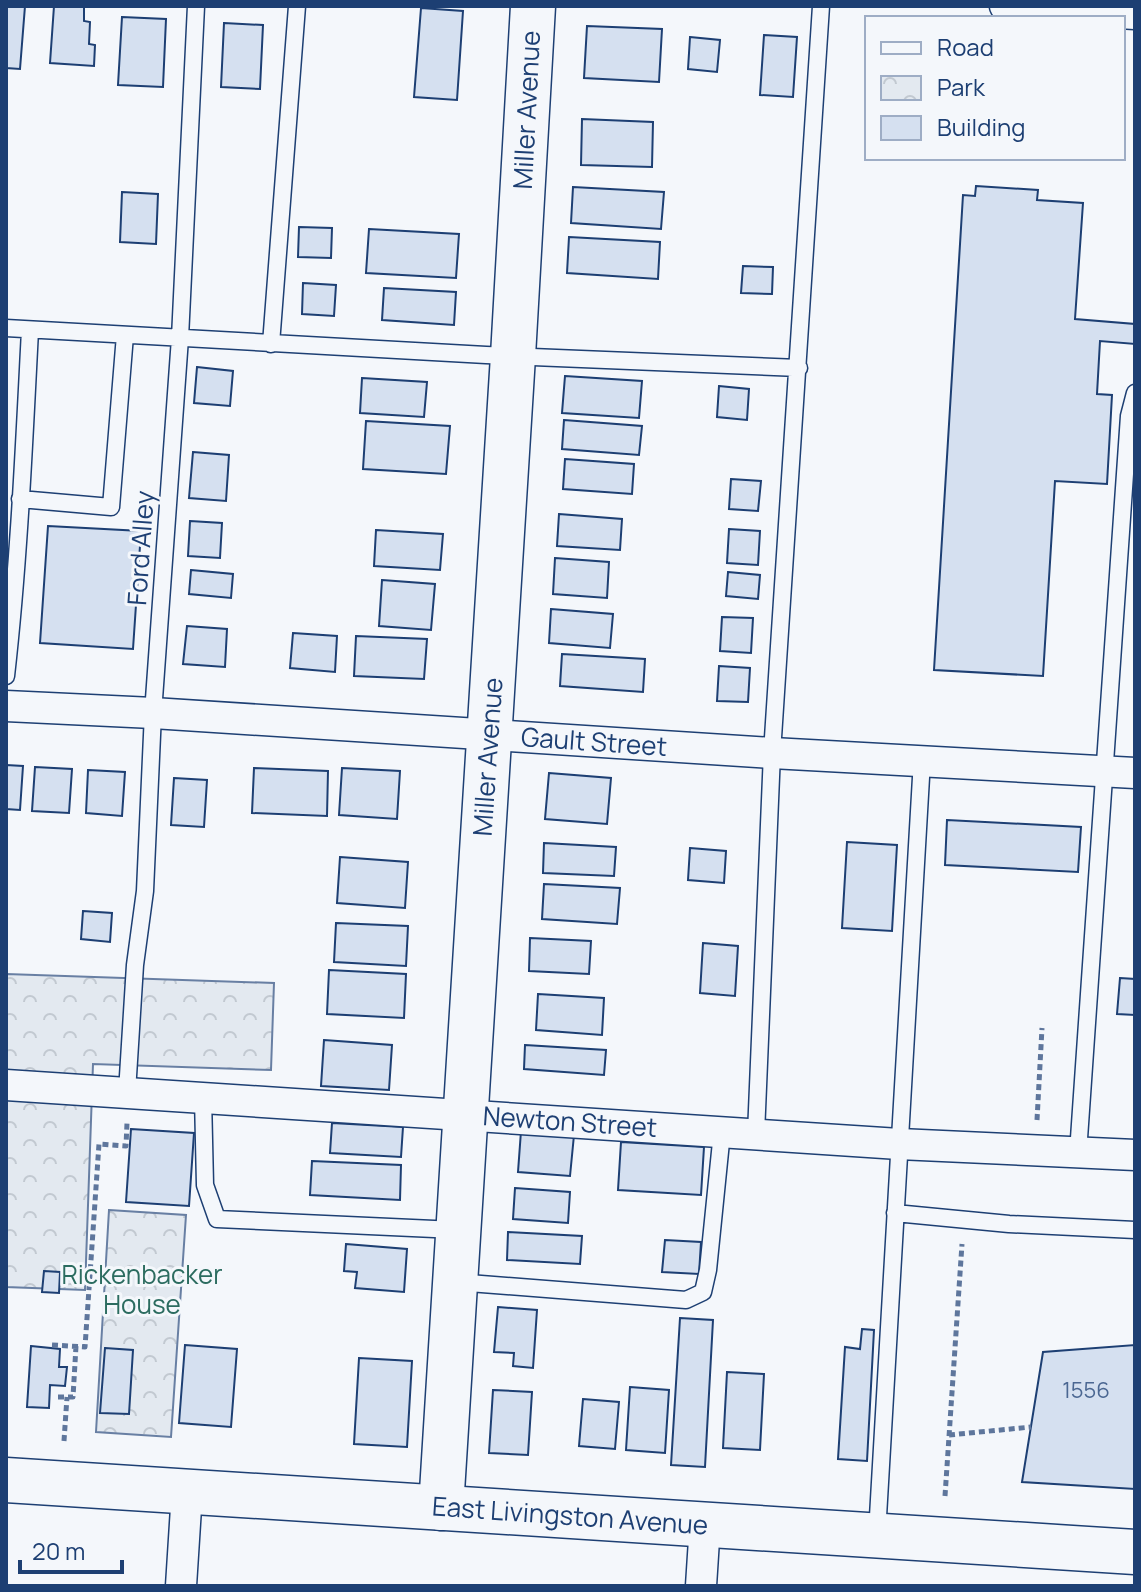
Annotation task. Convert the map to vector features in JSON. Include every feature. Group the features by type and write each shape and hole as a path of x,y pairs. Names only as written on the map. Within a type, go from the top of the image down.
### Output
{"main road":[{"name":"Miller Avenue","path":"441,1508 533,6"},
{"name":"East Livingston Avenue","path":"6,1480 1135,1552"}],"street":[{"path":"1005,6 1135,14"},
{"name":"Gault Street","path":"6,706 1135,773"},
{"name":"Newton Street","path":"6,1085 127,1105 203,1097 899,1144 1135,1155"},
{"path":"181,1586 187,1492"},
{"path":"701,1586 705,1524"}],"lane":[{"name":"Ford Alley","path":"127,1105 135,965 145,891 153,713 180,338 196,6"},
{"path":"271,344 297,6"},
{"path":"756,1134 772,753 821,6"},
{"path":"6,328 271,344 799,368"},
{"path":"6,676 30,330"},
{"path":"20,499 111,507 125,335"},
{"path":"1078,1153 1129,416 1135,393"},
{"path":"877,1535 922,760"},
{"path":"203,1097 205,1185 217,1219 458,1230"},
{"path":"455,1282 686,1300 703,1292 722,1132"},
{"path":"895,1213 1009,1224 1135,1230"}],"path":[{"path":"1037,1125 1042,1028"},
{"path":"52,1345 85,1347 99,1144 126,1146 127,1105"},
{"path":"945,1496 963,1219"},
{"path":"58,1397 73,1397 76,1346"},
{"path":"64,1441 67,1397"},
{"path":"949,1435 1031,1427"}],"green space":[{"path":"6,974 274,983 271,1070 93,1064 85,1290 6,1287"},
{"name":"Rickenbacker House","path":"109,1210 186,1215 171,1437 96,1432"}],"building":[{"path":"6,6 25,6 20,69 6,68"},
{"path":"54,6 84,6 84,21 90,22 89,44 95,45 94,66 50,63"},
{"path":"421,8 463,11 457,100 414,97"},
{"path":"122,17 166,19 163,87 118,85"},
{"path":"224,23 263,25 260,89 221,87"},
{"path":"587,26 662,29 659,82 584,78"},
{"path":"764,35 797,37 793,97 760,95"},
{"path":"690,37 720,40 717,72 688,69"},
{"path":"582,119 653,122 652,167 581,165"},
{"path":"976,186 1038,190 1037,200 1083,203 1075,319 1135,324 1135,344 1100,341 1097,394 1112,395 1107,484 1055,481 1043,676 934,670 963,195 975,196"},
{"path":"573,187 664,192 661,229 571,223"},
{"path":"122,192 158,194 156,244 120,242"},
{"path":"299,227 332,228 331,258 298,257"},
{"path":"369,229 459,234 456,278 366,273"},
{"path":"569,237 660,242 658,279 567,273"},
{"path":"743,266 773,267 772,294 741,293"},
{"path":"303,283 336,285 334,316 302,314"},
{"path":"384,288 456,292 454,325 382,320"},
{"path":"197,367 233,371 230,406 194,403"},
{"path":"565,376 642,381 639,418 562,413"},
{"path":"362,378 427,382 424,417 360,413"},
{"path":"719,386 749,389 747,420 717,417"},
{"path":"564,420 642,426 639,455 562,449"},
{"path":"366,421 450,426 446,474 363,469"},
{"path":"193,452 229,455 226,501 189,498"},
{"path":"565,459 634,464 632,494 563,489"},
{"path":"731,479 761,481 758,511 729,509"},
{"path":"559,514 622,519 620,550 557,546"},
{"path":"190,521 222,523 220,558 188,556"},
{"path":"48,526 141,531 133,649 40,643"},
{"path":"729,529 760,531 758,565 727,563"},
{"path":"376,530 443,534 440,570 374,566"},
{"path":"555,558 609,562 607,598 553,594"},
{"path":"191,570 233,574 231,598 189,594"},
{"path":"728,572 760,575 758,599 726,596"},
{"path":"382,580 435,584 431,630 379,626"},
{"path":"551,609 613,614 610,648 549,643"},
{"path":"722,617 753,618 751,653 720,651"},
{"path":"187,626 227,629 225,667 183,664"},
{"path":"293,633 337,636 335,672 290,668"},
{"path":"356,636 427,639 424,679 354,676"},
{"path":"562,654 645,659 643,692 560,686"},
{"path":"719,666 750,668 748,702 717,701"},
{"path":"6,765 23,766 20,810 6,809"},
{"path":"35,767 72,769 69,813 32,811"},
{"path":"254,768 328,771 327,816 252,813"},
{"path":"342,768 400,771 397,819 339,815"},
{"path":"88,770 125,772 122,816 86,813"},
{"path":"549,773 611,778 607,824 545,819"},
{"path":"174,778 207,780 204,827 171,825"},
{"path":"947,820 1081,827 1078,872 945,865"},
{"path":"847,842 897,845 892,931 842,928"},
{"path":"544,843 616,847 614,876 543,873"},
{"path":"690,848 726,851 724,883 688,880"},
{"path":"340,857 408,862 405,908 337,903"},
{"path":"544,884 620,888 617,924 542,919"},
{"path":"83,911 112,913 110,942 81,939"},
{"path":"336,923 408,926 406,966 334,962"},
{"path":"530,938 591,941 589,974 529,971"},
{"path":"703,943 738,946 735,996 700,993"},
{"path":"329,970 406,974 404,1018 327,1014"},
{"path":"1120,978 1135,979 1135,1015 1117,1014"},
{"path":"538,994 604,998 602,1035 536,1030"},
{"path":"324,1040 392,1045 389,1090 321,1086"},
{"path":"525,1045 606,1050 604,1075 524,1069"},
{"path":"332,1123 403,1127 401,1157 330,1153"},
{"path":"131,1129 194,1133 189,1206 126,1202"},
{"path":"521,1131 574,1135 570,1176 518,1172"},
{"path":"621,1142 704,1147 701,1195 618,1190"},
{"path":"312,1161 401,1165 400,1200 310,1195"},
{"path":"515,1188 570,1192 568,1223 513,1219"},
{"path":"508,1232 582,1236 580,1264 507,1260"},
{"path":"665,1240 701,1242 699,1274 662,1272"},
{"path":"346,1244 407,1249 404,1292 355,1288 357,1272 344,1271"},
{"path":"44,1271 60,1272 59,1293 42,1292"},
{"path":"498,1307 537,1310 533,1368 513,1366 514,1353 494,1352"},
{"path":"680,1318 713,1320 705,1467 671,1465"},
{"path":"862,1329 874,1330 867,1461 838,1459 845,1347 860,1349"},
{"path":"185,1345 237,1349 231,1427 179,1423"},
{"path":"1135,1345 1135,1489 1022,1482 1043,1352"},
{"path":"31,1346 60,1349 59,1367 67,1367 65,1386 50,1385 49,1408 27,1407"},
{"path":"105,1348 133,1350 129,1414 100,1413"},
{"path":"359,1358 412,1361 407,1447 354,1444"},
{"path":"727,1372 764,1374 760,1450 723,1448"},
{"path":"630,1387 669,1390 665,1453 626,1450"},
{"path":"493,1390 532,1392 528,1455 489,1453"},
{"path":"583,1399 619,1402 615,1449 579,1446"}]}
